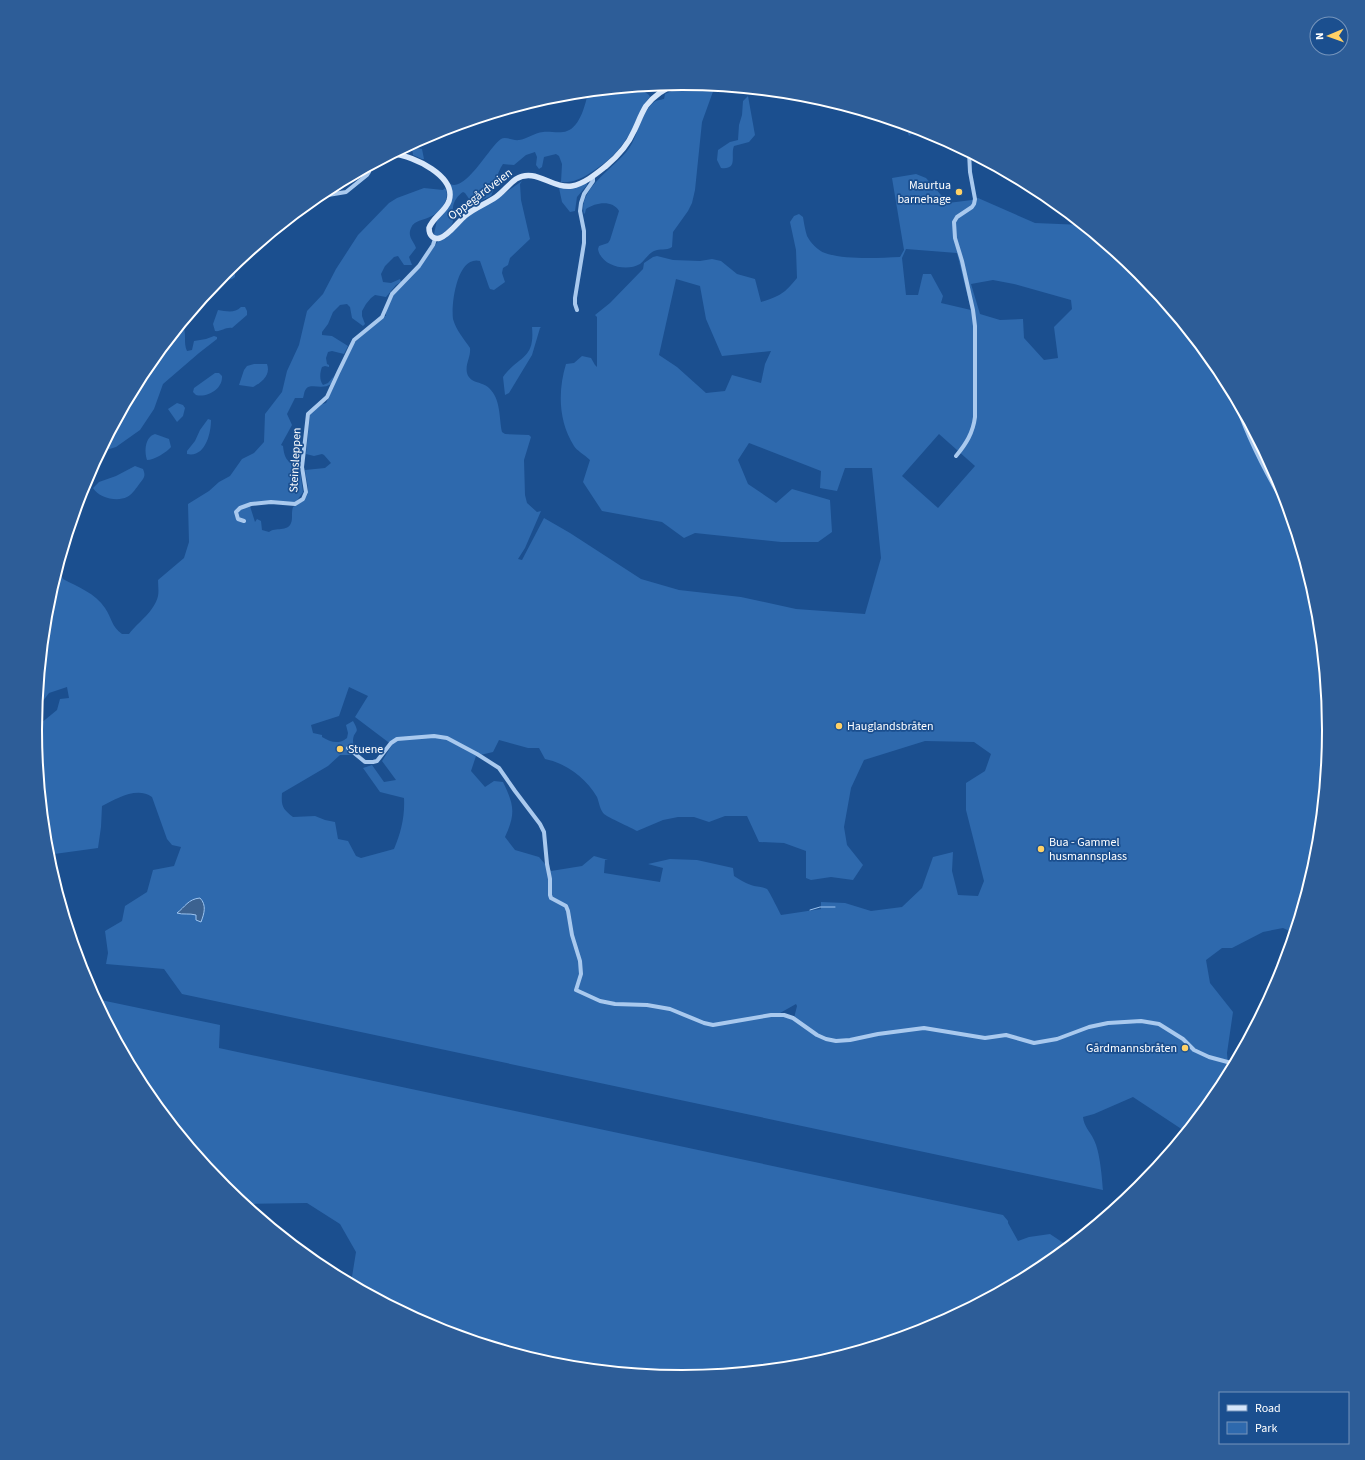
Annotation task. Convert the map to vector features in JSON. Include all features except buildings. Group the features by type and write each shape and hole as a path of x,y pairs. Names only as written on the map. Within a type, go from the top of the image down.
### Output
{"main road":[{"name":"Oppegårdveien","path":"401,155 419,161 440,176 448,186 450,193 448,202 428,228 430,235 435,239 443,237 468,213 495,197 514,180 520,177 533,175 556,184 568,186 577,184 593,175 612,161 623,150 644,111 651,101 663,90"}],"street":[{"path":"956,456 970,438 975,417 975,326 962,261 955,238 954,222 957,217 974,204 975,199 970,172 969,158"},
{"path":"330,195 346,192 367,175 369,171"},
{"name":"Oppegårdveien","path":"577,310 574,301 584,239 580,207 582,197 593,181 593,175"},
{"name":"Steinsleppen","path":"244,521 238,519 236,512 247,504 270,502 295,504 303,499 306,492 302,467 309,413 327,397 354,340 382,317 394,291 419,266 433,245 435,239"},
{"path":"1241,417 1253,447 1273,483"},
{"path":"348,748 365,762 373,762 377,761 391,743 397,739 434,736 447,738 499,768 540,824 544,832 550,879 550,895 551,898 566,906 572,935 580,961 581,974 576,990 600,1001 615,1004 647,1005 670,1009 704,1023 713,1025 726,1024 771,1015 784,1015 793,1018 817,1036 836,1041 924,1028 985,1038 1006,1035 1034,1043 1057,1039 1089,1027 1108,1023 1141,1021 1159,1024 1183,1039 1194,1050 1209,1057 1229,1063"}],"green space":[{"path":"674,90 713,91 702,122 695,190 692,203 673,232 672,247 654,251 640,264 634,266 615,266 604,260 598,249 599,246 608,243 610,240 619,211 613,205 604,203 586,209 584,214 583,205 591,188 631,146 645,113 655,101 664,99 665,94"},
{"path":"644,91 650,97 624,143 603,164 587,175 573,181 561,182 562,164 559,156 556,154 544,157 542,167 539,169 536,165 537,157 535,152 526,155 514,165 503,164 491,196 472,203 465,193 461,193 454,203 451,226 436,237 434,234 437,220 452,191 450,184 456,185 470,175 501,139 505,138 519,140 540,133 567,131 572,129 579,120 587,97 599,95"},
{"path":"748,96 755,135 749,142 734,146 732,164 730,167 721,168 717,160 718,150 730,142 738,140 743,101"},
{"path":"907,130 913,132 909,136"},
{"path":"417,148 422,149 424,159 422,159 413,155 412,150"},
{"path":"916,174 926,178 948,203 978,198 1035,223 1075,225 1105,248 1135,277 1191,340 1215,374 1257,447 1289,524 1311,605 1318,646 1322,688 1322,772 1318,814 1311,855 1290,931 1283,928 1263,932 1232,948 1222,948 1206,960 1210,983 1233,1012 1227,1053 1228,1065 1215,1086 1183,1130 1133,1097 1094,1114 1083,1117 1098,1151 1103,1190 182,994 164,969 106,964 108,953 105,931 122,921 125,906 147,892 153,870 174,866 181,847 172,845 167,839 152,797 146,794 133,793 120,797 102,806 98,848 54,854 47,814 43,772 42,722 57,710 60,699 69,698 67,687 49,693 43,701 43,688 47,646 54,605 61,575 63,579 96,598 105,608 118,631 122,634 129,634 150,612 156,602 158,594 158,580 184,558 189,542 188,504 230,476 242,459 254,453 264,442 265,414 282,392 287,371 299,345 307,311 323,294 336,269 358,235 389,203 397,198 424,188 443,190 445,188 447,192 446,200 439,211 432,216 420,220 412,225 410,236 416,248 409,257 412,265 404,265 398,256 394,257 385,266 381,274 383,282 391,283 400,279 401,282 396,285 386,297 375,295 371,298 362,311 365,324 363,326 352,318 350,307 347,304 340,305 333,312 328,324 322,332 322,335 332,336 348,346 344,354 332,351 328,352 326,358 329,367 322,367 320,378 323,385 328,383 334,376 331,384 328,386 308,387 303,398 295,398 287,414 292,425 281,445 283,446 285,456 288,461 300,471 303,492 296,502 249,503 255,522 257,519 261,521 262,530 269,532 287,528 292,521 293,507 304,499 308,492 305,470 325,468 331,463 322,454 314,456 306,454 310,414 322,404 326,403 354,343 384,316 386,316 386,310 394,293 422,264 438,241 446,238 472,212 495,200 522,181 520,184 521,200 530,239 510,258 508,265 503,268 502,273 505,282 494,290 490,289 489,287 480,261 472,261 466,265 457,282 453,303 453,319 456,327 470,348 467,367 469,377 473,381 486,386 493,392 498,403 502,432 505,434 529,435 531,437 524,460 525,495 527,503 537,512 541,511 525,548 518,559 522,560 544,518 641,579 679,590 741,597 796,609 865,614 881,558 872,468 845,468 837,491 820,488 821,471 749,443 738,460 748,484 776,503 792,489 830,500 832,532 818,542 781,542 695,533 684,538 662,522 602,511 583,482 590,460 575,448 562,416 561,395 563,374 566,364 574,363 582,356 591,358 597,367 597,317 595,315 610,303 643,269 644,263 653,257 657,256 673,260 700,261 712,259 721,261 737,274 755,279 761,302 781,294 789,288 797,278 796,250 790,222 794,216 799,214 803,217 808,238 814,246 822,252 842,257 872,258 900,257 904,250 892,178","holes":["906,249 957,253 971,310 941,303 943,296 931,274 923,274 918,295 906,295 902,258","676,279 700,286 706,319 722,356 771,351 765,364 761,383 732,375 725,391 706,393 677,367 659,355","993,280 1014,284 1071,300 1072,309 1054,327 1058,358 1044,360 1024,338 1023,319 1000,320 980,314 971,284","939,434 975,466 938,508 902,476","349,687 368,696 355,717 392,745 382,761 396,780 384,782 372,765 363,768 380,792 404,798 402,824 394,849 361,858 356,856 348,841 338,839 335,822 315,816 293,817 282,805 282,793 328,766 340,755 352,755 355,753 353,740 357,730 353,721 346,725 348,733 347,738 341,742 334,742 322,737 322,735 313,733 311,725 339,716","499,740 528,748 539,748 545,759 560,764 575,772 587,784 597,797 604,814 637,831 663,820 678,817 694,817 709,822 725,816 747,816 759,842 784,843 806,851 806,878 811,880 831,877 853,880 863,865 847,845 844,827 851,788 864,760 925,741 974,742 991,754 985,771 966,783 966,810 984,881 978,896 958,895 952,871 953,852 933,857 922,888 902,907 871,911 845,903 821,902 821,909 781,915 767,889 753,886 742,881 734,876 733,868 697,860 670,859 648,864 663,868 660,882 604,873 605,860 608,860 594,856 582,866 551,871 539,857 515,850 505,837 511,822 512,809 510,797 503,782 494,781 485,787 471,771 476,756 493,752","796,1004 797,1006 794,1018 787,1017 780,1013"]},
{"path":"587,183 577,197 575,211 570,212 562,202 559,188"},
{"path":"235,272 235,277 227,280"},
{"path":"241,307 245,307 247,315 232,328 215,331 213,324 218,310 236,311"},
{"path":"532,327 541,327 532,355 509,393 505,395 503,377 528,352 531,346"},
{"path":"184,328 187,351 192,350 194,341 214,336 217,337 217,339 163,384 154,409 140,430 116,447 107,450 128,410 150,374"},
{"path":"254,364 267,364 268,372 265,378 253,387 239,385 244,370 247,366"},
{"path":"215,373 219,373 222,376 222,381 214,392 200,396 193,392 194,388"},
{"path":"177,403 183,405 185,408 183,416 177,422 168,409"},
{"path":"208,419 211,420 210,432 203,449 193,454 187,454 187,451 195,441 200,430"},
{"path":"155,434 169,439 171,447 153,459 147,460 147,441"},
{"path":"135,466 143,469 144,477 134,491 127,497 113,499 104,497 93,488 99,482 116,476"},
{"path":"102,1000 220,1025 219,1048 1003,1215 1008,1221 1018,1241 1029,1237 1050,1234 1064,1244 1038,1263 1003,1285 966,1304 928,1322 888,1337 848,1349 766,1365 724,1369 641,1369 599,1365 517,1349 477,1337 437,1322 399,1304 352,1279 356,1252 340,1224 307,1203 252,1204 230,1183 174,1120 150,1086 128,1050"}],"shaded area":[{"path":"200,898 204,904 204,913 201,922 196,920 196,915 177,913 192,900"}],"waterway":[{"path":"810,910 820,907 835,907"}],"place":[{"name":"Maurtua barnehage","path":"959,192"},
{"name":"Hauglandsbråten","path":"839,726"},
{"name":"Stuene","path":"340,749"},
{"name":"Bua - Gammel husmannsplass","path":"1041,849"},
{"name":"Gårdmannsbråten","path":"1185,1048"}]}
